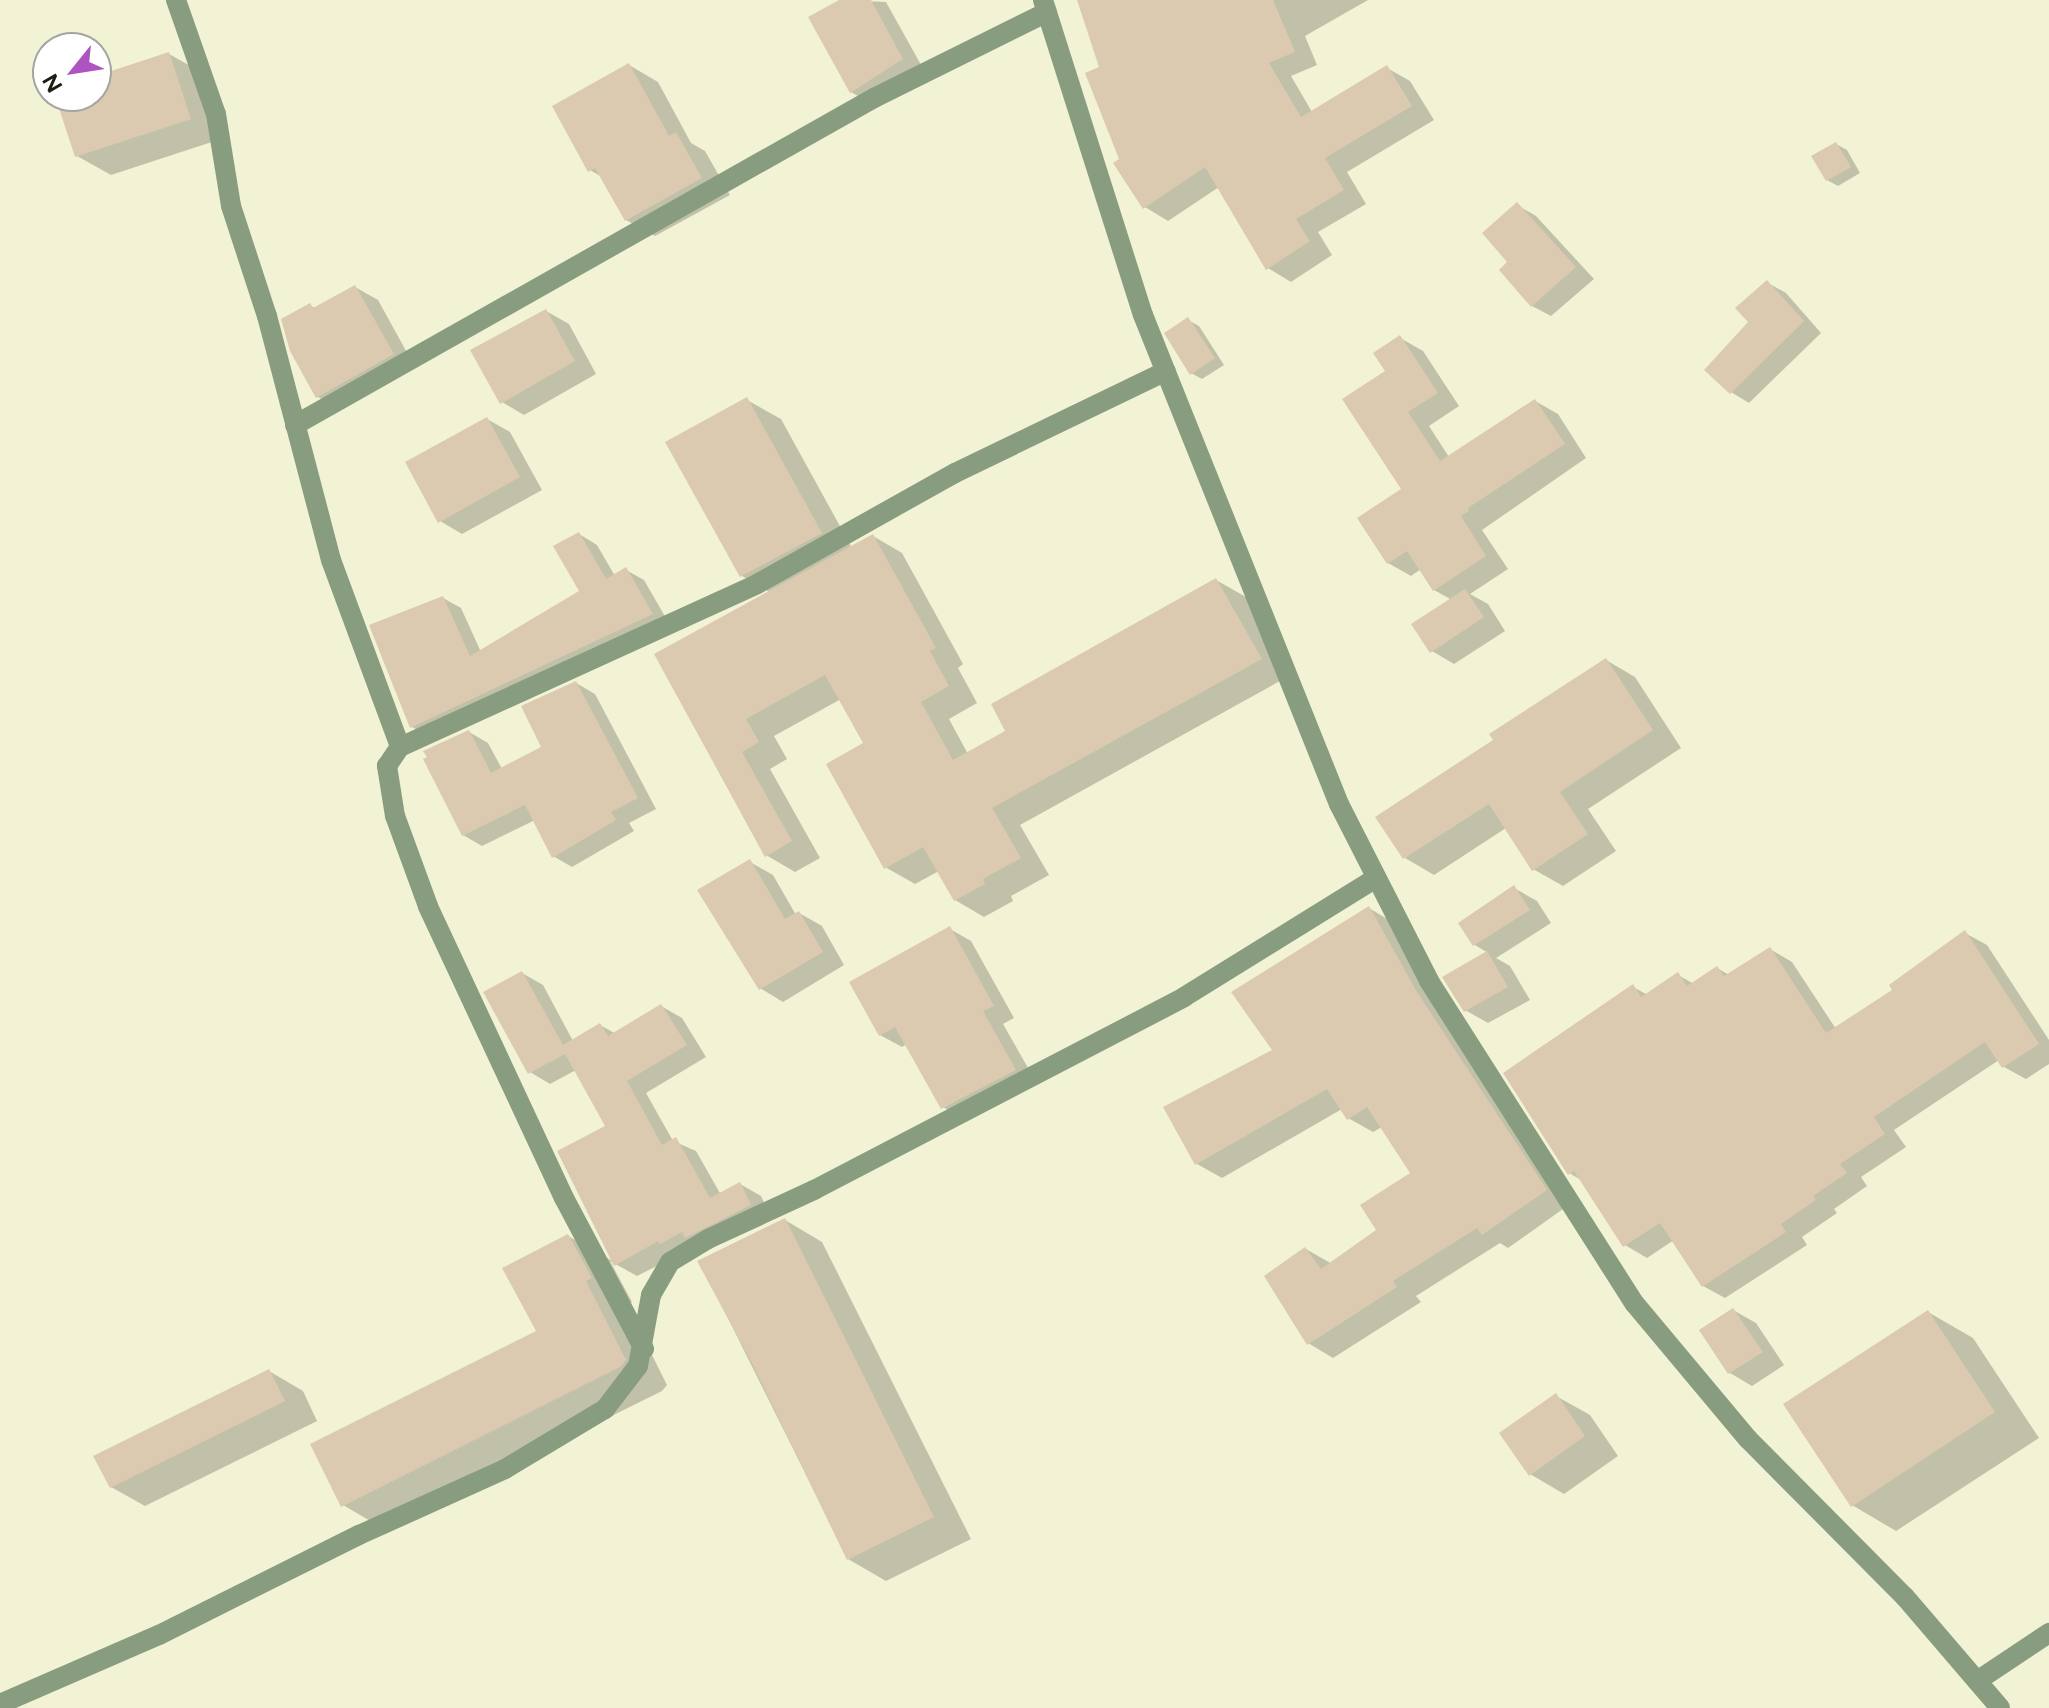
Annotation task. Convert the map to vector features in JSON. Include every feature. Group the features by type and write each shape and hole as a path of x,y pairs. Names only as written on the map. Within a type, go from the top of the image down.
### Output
{"street":[{"path":"176,0 216,114 231,206 267,316 331,560 400,747"},
{"path":"295,425 874,98 1045,6 1143,315 1339,804 1429,981 1635,1304 1748,1439 1905,1597 2000,1708"},
{"path":"644,1349 564,1198 428,906 395,816 387,766 400,747 757,584 955,473 1166,371"},
{"path":"0,1704 159,1635 359,1535 505,1469 605,1409 638,1366 644,1349 651,1295 670,1262 708,1239 814,1190 1184,997 1376,878"},
{"path":"1977,1681 2049,1633"}],"building":[{"path":"839,0 871,0 903,59 850,93 808,17"},
{"path":"1077,0 1273,0 1295,52 1269,63 1301,117 1387,65 1412,106 1325,158 1344,190 1296,219 1310,241 1266,270 1205,167 1143,209 1113,163 1119,159 1085,73 1099,67"},
{"path":"169,52 191,119 75,157 60,112 112,112 112,71"},
{"path":"629,63 669,136 676,132 702,178 625,221 595,168 588,172 552,106"},
{"path":"1836,142 1851,167 1826,181 1811,156"},
{"path":"1517,202 1576,267 1531,307 1499,270 1507,262 1482,233"},
{"path":"1767,280 1804,321 1730,394 1704,370 1748,322 1735,308"},
{"path":"355,285 394,354 316,398 290,351 281,319 310,303 313,308"},
{"path":"546,309 575,361 500,404 470,350"},
{"path":"1188,317 1215,358 1190,375 1164,333"},
{"path":"1400,335 1438,393 1408,412 1440,461 1535,399 1565,444 1468,508 1469,511 1461,516 1486,556 1433,591 1407,551 1387,564 1357,518 1401,489 1342,399 1385,371 1373,353"},
{"path":"747,397 822,533 740,577 665,442"},
{"path":"487,417 520,477 438,523 405,462"},
{"path":"579,532 606,579 626,567 653,614 410,728 369,625 443,596 470,656 579,591 553,546"},
{"path":"873,534 936,648 930,651 949,686 921,702 953,760 1005,731 991,704 1216,578 1262,659 992,808 1021,858 983,879 985,884 954,901 923,847 884,869 826,764 863,743 825,675 746,719 759,742 742,752 792,841 765,857 654,654"},
{"path":"1465,589 1484,617 1430,653 1411,624"},
{"path":"1606,658 1653,730 1560,792 1588,834 1532,871 1489,804 1403,859 1375,817 1493,740 1489,734"},
{"path":"576,681 638,798 611,812 616,820 552,858 525,805 462,836 423,759 427,757 423,751 469,730 491,773 541,747 521,706"},
{"path":"750,859 785,919 799,911 823,952 759,990 697,890"},
{"path":"1514,885 1530,910 1473,946 1458,923"},
{"path":"1369,906 1417,992 1547,1190 1482,1235 1477,1228 1393,1281 1397,1287 1307,1345 1264,1276 1305,1247 1321,1269 1376,1230 1360,1205 1410,1173 1367,1107 1347,1120 1327,1089 1195,1165 1163,1107 1272,1050 1231,992"},
{"path":"950,926 994,1006 983,1011 1016,1070 941,1109 895,1027 879,1036 849,982"},
{"path":"1965,930 2039,1044 2002,1068 1985,1042 1874,1117 1885,1134 1840,1164 1847,1173 1813,1196 1816,1200 1781,1224 1786,1232 1702,1287 1660,1223 1623,1247 1574,1171 1568,1175 1503,1073 1633,984 1641,997 1678,972 1687,986 1717,966 1724,976 1770,947 1826,1033 1892,990 1889,985"},
{"path":"1487,951 1508,987 1464,1012 1442,977"},
{"path":"522,971 563,1045 600,1023 608,1036 661,1004 687,1045 627,1081 662,1145 676,1137 710,1198 740,1182 751,1205 685,1238 682,1232 660,1244 658,1241 614,1266 557,1151 605,1126 565,1054 528,1074 483,992"},
{"path":"785,1218 934,1517 847,1560 753,1365 697,1261"},
{"path":"568,1234 592,1278 586,1281 626,1360 620,1367 341,1507 310,1444 536,1331 502,1268"},
{"path":"1733,1308 1763,1352 1728,1374 1699,1330"},
{"path":"1928,1310 1995,1412 1851,1507 1783,1404"},
{"path":"269,1369 285,1401 110,1488 93,1456"},
{"path":"1556,1393 1585,1436 1529,1476 1499,1433"}]}
